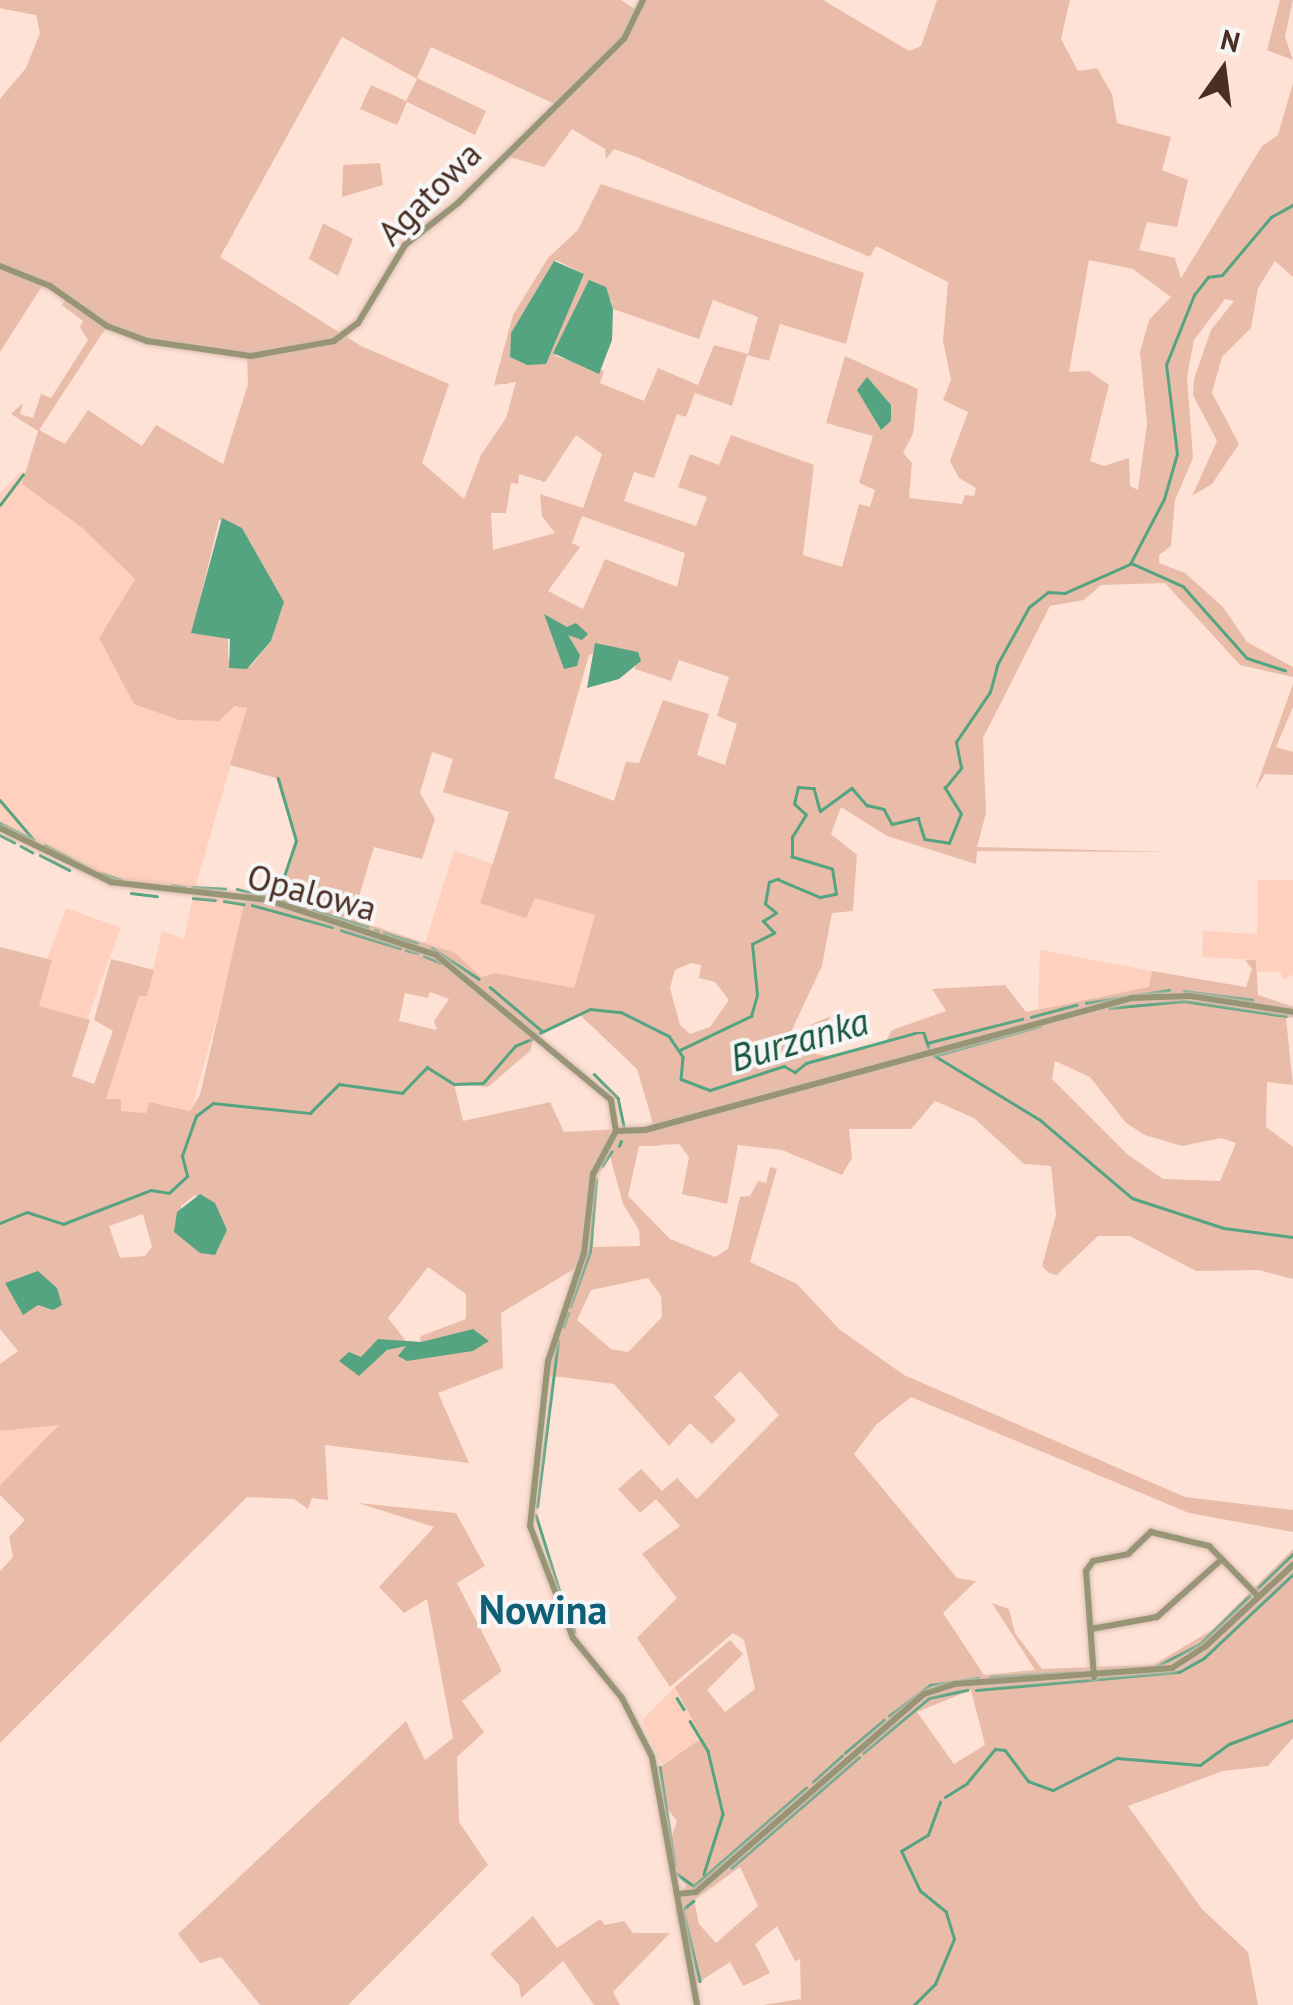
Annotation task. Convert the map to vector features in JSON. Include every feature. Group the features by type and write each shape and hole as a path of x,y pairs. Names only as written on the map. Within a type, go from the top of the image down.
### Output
{"street":[{"name":"Agatowa","path":"0,266 50,286 107,326 147,341 250,356 334,340 360,320 405,245 458,203 624,39 642,0"},
{"name":"Opalowa","path":"0,828 121,885 268,900 430,952 463,971 608,1096 616,1131"},
{"path":"697,2005 675,1914 678,1894 650,1753 627,1706 574,1638 530,1526 549,1355 584,1253 592,1176 616,1131 644,1130 1144,996 1293,1012"},
{"path":"1094,1676 1086,1571 1093,1561 1120,1558 1151,1532 1209,1546 1258,1597"},
{"path":"1091,1629 1158,1617 1222,1559"},
{"path":"678,1894 696,1892 928,1692 1179,1665 1293,1565"}],"shaded area":[{"path":"0,0 621,0 638,11 643,0 823,0 909,51 921,46 937,0 1070,0 1061,39 1078,71 1097,68 1112,94 1117,123 1171,137 1162,170 1188,180 1177,227 1147,222 1139,250 1175,258 1181,278 1262,146 1278,135 1293,83 1293,277 1275,261 1258,288 1251,328 1222,357 1212,393 1239,444 1212,484 1192,496 1217,441 1193,395 1194,379 1211,330 1234,301 1225,299 1194,340 1187,377 1193,458 1175,500 1171,546 1159,555 1159,563 1185,573 1223,607 1247,642 1293,667 1293,677 1240,665 1165,583 1101,585 1084,600 1050,606 983,738 986,813 977,847 1171,852 977,851 976,864 887,836 841,807 831,834 857,855 853,911 832,913 822,966 790,1034 831,1016 813,1044 816,1054 827,1056 886,1041 892,1030 946,1011 932,989 1005,985 1026,1012 1149,987 1152,971 1246,987 1252,969 1245,960 1256,960 1258,995 1293,1007 1293,1017 1286,1018 1293,1085 1267,1082 1266,1127 1293,1147 1293,1279 1259,1270 1196,1271 1130,1236 1098,1236 1057,1275 1049,1273 1042,1266 1056,1215 1051,1166 1024,1164 974,1118 935,1101 911,1129 849,1129 852,1158 842,1175 782,1150 738,1145 727,1204 682,1194 689,1157 679,1144 639,1146 628,1196 670,1239 715,1257 728,1249 740,1197 750,1196 758,1181 766,1183 770,1167 777,1169 750,1262 797,1284 839,1329 904,1375 1185,1497 1293,1510 1293,1532 1189,1513 911,1397 876,1425 854,1454 957,1578 976,1581 943,1613 984,1675 1035,1670 992,1603 1009,1609 1015,1633 1042,1669 1153,1665 1212,1630 1293,1549 1293,1738 1268,1766 1223,1771 1128,1806 1202,1909 1248,1952 1258,2005 763,2005 801,1999 800,1959 795,1961 777,1926 755,1944 770,1973 743,1986 730,1962 693,1986 675,1911 686,1886 676,1874 671,1838 677,1821 667,1808 660,1767 702,1738 675,1687 730,1640 743,1654 707,1690 725,1712 755,1689 744,1640 733,1633 670,1687 637,1638 677,1598 642,1554 680,1526 656,1499 640,1513 618,1489 641,1469 662,1491 677,1478 697,1499 779,1415 740,1371 714,1397 736,1420 712,1444 690,1423 669,1446 614,1384 546,1375 579,1266 501,1313 503,1368 438,1393 469,1463 325,1445 328,1500 312,1498 308,1509 294,1499 247,1497 0,1743 0,1571 13,1557 9,1537 25,1520 0,1495 0,1485 59,1425 0,1431 0,1364 18,1351 0,1329 0,947 52,960 39,1006 90,1020 72,1076 94,1084 113,1031 94,1020 111,959 154,970 147,996 139,996 106,1099 121,1099 121,1111 146,1113 149,1102 190,1111 200,1095 244,904 249,898 277,902 295,839 276,778 230,765 247,708 235,706 219,721 179,720 134,704 99,638 135,579 81,527 22,484 38,431 11,414 23,403 20,414 33,418 41,394 51,398 88,340 80,327 83,321 62,305 67,296 44,283 0,352 0,99 26,68 40,33 36,15 0,8","holes":["342,37 417,79 406,101 371,85 360,109 397,125 407,102 475,135 486,111 417,78 431,47 555,104 503,155 544,167 572,129 605,149 606,159 614,149 634,156 870,257 876,246 948,282 943,341 951,380 943,400 968,412 950,461 959,478 976,488 974,496 965,495 962,504 909,498 912,463 903,453 913,434 918,389 845,356 826,423 873,436 859,483 875,490 870,507 859,504 842,567 803,555 814,465 731,435 719,465 690,454 678,487 707,497 696,526 624,501 634,472 654,478 677,414 686,417 695,393 732,406 747,355 769,361 780,324 846,344 864,273 601,184 578,230 548,258 513,315 494,385 516,382 506,418 481,455 464,499 422,463 449,384 361,346 220,257","556,260 584,274 548,355 527,365 510,357 511,333","1089,260 1133,269 1171,297 1149,320 1140,352 1147,424 1138,490 1130,486 1129,458 1104,466 1090,461 1109,385 1089,371 1069,372","611,299 613,309 699,339 713,300 758,317 748,354 714,345 698,385 658,368 644,401 600,383 604,371 555,356","107,326 147,341 247,356 248,384 223,464 156,425 142,446 88,410 65,444 39,430","576,435 602,454 583,508 540,494 542,516 555,533 493,550 491,513 506,513 511,483 518,484 519,474 545,482","582,516 685,553 677,587 605,559 583,609 548,591 580,547 572,543","219,520 242,528 283,605 271,641 250,667 228,659 228,637 192,633","603,648 638,652 635,669 671,681 679,660 729,677 717,716 737,724 725,765 697,755 709,714 663,700 639,763 626,762 614,801 554,778 589,655","432,752 453,759 443,792 509,812 480,903 526,918 535,898 595,915 574,988 495,973 481,977 455,953 352,919 374,847 422,859 435,819 420,793","691,963 701,965 699,978 715,982 729,1000 710,1027 690,1034 680,1025 670,988 675,970","430,992 449,999 434,1021 437,1030 399,1021 405,993 428,998","580,1015 637,1069 654,1127 564,1132 550,1102 463,1121 454,1084 488,1087 530,1051 534,1038","1055,1061 1090,1077 1126,1123 1145,1135 1182,1146 1221,1138 1236,1143 1220,1181 1163,1179 1127,1154 1052,1079","610,1156 623,1204 639,1230 640,1246 593,1247 597,1176","195,1195 221,1220 200,1253 183,1237 181,1206","143,1214 152,1247 145,1256 120,1258 109,1226","428,1267 466,1294 466,1319 421,1336 420,1342 406,1341 388,1318","648,1278 661,1296 662,1317 628,1352 611,1349 577,1320 591,1290","971,1690 985,1745 954,1764 917,1712","740,1867 758,1906 716,1943 699,1924 694,1900"]},
{"path":"1280,0 1293,0 1285,37 1293,60 1267,50"},
{"path":"380,163 383,185 342,197 343,165"},
{"path":"323,223 353,239 338,276 309,259"},
{"path":"554,261 584,274 546,364 527,365 510,357 511,333"},
{"path":"589,280 606,287 613,309 612,340 599,374 553,353"},
{"path":"867,377 891,405 891,421 881,430 857,390"},
{"path":"22,471 28,474 23,485 80,526 135,579 99,638 179,719 219,721 235,706 247,708 194,892 249,898 191,1111 150,1102 147,1113 121,1111 106,1100 139,995 147,996 162,931 184,939 194,893 110,882 0,828 0,493"},
{"path":"222,518 242,528 284,602 271,641 247,669 229,668 230,639 191,633"},
{"path":"544,614 567,627 576,623 588,634 582,640 568,635 580,655 577,666 564,669"},
{"path":"595,643 638,652 641,661 619,679 587,688"},
{"path":"1293,684 1293,707 1276,747 1293,752 1293,775 1265,774 1255,790"},
{"path":"454,851 493,864 481,904 535,897 595,914 574,988 495,973 481,977 455,954 425,943"},
{"path":"1258,880 1293,880 1293,975 1283,980 1280,972 1257,972 1256,960 1202,957 1203,931 1257,934"},
{"path":"66,908 121,928 86,1024 31,1004"},
{"path":"1040,950 1152,971 1150,987 1038,1009"},
{"path":"200,1194 215,1203 227,1230 215,1255 200,1253 174,1232 177,1212"},
{"path":"38,1271 57,1288 62,1305 53,1310 38,1305 23,1315 5,1283"},
{"path":"473,1329 489,1341 473,1351 407,1361 398,1356 406,1346 387,1350 359,1376 339,1361 349,1352 361,1357 378,1339 421,1342"},
{"path":"60,1424 8,1477 0,1485 0,1431"},
{"path":"358,1503 456,1513 485,1566 457,1583 502,1671 462,1701 484,1732 457,1757 459,1822 488,1865 348,2005 260,2005 221,1957 200,1963 178,1934 406,1721 425,1760 453,1738 427,1599 404,1613 379,1587 434,1527"},
{"path":"675,1687 702,1738 662,1765 642,1720"},
{"path":"533,1916 557,1948 600,1919 605,1925 624,1921 633,1933 670,1933 613,1992 620,2005 594,2005 563,1961 521,1998 519,1985 490,1954"}],"waterway":[{"path":"680,1050 751,1016 757,995 752,944 774,933 763,921 776,913 765,904 769,882 777,879 820,897 836,894 832,869 792,857 792,837 806,815 794,804 798,787 814,788 820,811 852,788 867,805 884,809 892,824 918,818 925,839 949,843 961,814 945,788 961,768 956,742 990,692 997,665 1029,607 1048,592 1065,593 1130,564 1164,499 1177,454 1166,365 1194,295 1208,277 1222,275 1271,217 1293,205"},
{"path":"0,505 23,475"},
{"path":"1131,563 1183,586 1247,658 1285,670"},
{"path":"277,897 296,841 278,779"},
{"path":"0,800 34,840"},
{"path":"0,823 32,839"},
{"path":"0,835 14,842"},
{"path":"45,845 92,870"},
{"path":"21,846 32,852"},
{"path":"40,855 69,870"},
{"path":"100,873 121,880"},
{"path":"172,885 185,887"},
{"path":"192,887 225,889"},
{"path":"237,889 305,907"},
{"path":"131,893 157,896"},
{"path":"193,898 215,900"},
{"path":"224,901 244,904"},
{"path":"252,905 332,927"},
{"path":"313,910 367,927"},
{"path":"341,930 400,948"},
{"path":"384,933 416,943"},
{"path":"432,948 479,979"},
{"path":"406,950 418,953"},
{"path":"424,956 441,963"},
{"path":"490,987 542,1031"},
{"path":"1086,1003 1169,990"},
{"path":"1184,991 1252,1000"},
{"path":"1109,1008 1184,1001 1286,1016"},
{"path":"1031,1017 1076,1005"},
{"name":"Burzanka","path":"540,1033 590,1009 621,1012 669,1036 683,1057 681,1079 710,1090 784,1066 795,1072 806,1063 915,1033 924,1033 929,1048"},
{"path":"927,1043 1022,1019"},
{"path":"937,1055 1040,1026"},
{"name":"Burzanka","path":"0,1223 27,1212 63,1224 151,1190 169,1193 187,1176 182,1156 196,1116 213,1103 310,1113 339,1084 402,1093 427,1067 454,1084 483,1083 515,1046 534,1038"},
{"name":"Burzanka","path":"932,1054 1039,1119 1132,1198 1224,1228 1293,1237"},
{"path":"594,1074 618,1098 624,1126"},
{"path":"619,1146 621,1141"},
{"path":"602,1166 611,1152"},
{"path":"570,1307 590,1251 596,1180"},
{"path":"563,1327 568,1313"},
{"path":"537,1507 558,1340"},
{"path":"536,1515 560,1592"},
{"path":"1157,1666 1200,1644 1293,1554"},
{"path":"976,1690 1179,1672 1204,1658 1293,1574"},
{"path":"563,1600 569,1616"},
{"path":"572,1623 575,1632"},
{"path":"990,1677 1079,1672"},
{"path":"889,1716 930,1685 978,1678"},
{"path":"863,1753 929,1698 967,1690"},
{"path":"677,1698 684,1709"},
{"path":"845,1753 884,1720"},
{"path":"945,1797 967,1783 995,1749 1005,1750 1028,1781 1053,1790 1117,1758 1200,1765 1229,1744 1293,1720"},
{"path":"690,1721 708,1751 723,1814 704,1874"},
{"path":"813,1782 842,1756"},
{"path":"731,1868 859,1757"},
{"path":"660,1767 675,1865"},
{"path":"676,1873 694,1886 806,1788"},
{"path":"914,2005 935,1984 954,1939 946,1912 920,1891 901,1851 928,1835 940,1802"},
{"path":"694,1901 683,1910 700,1981"}],"district":[{"name":"Nowina","path":"543,1609"}]}
